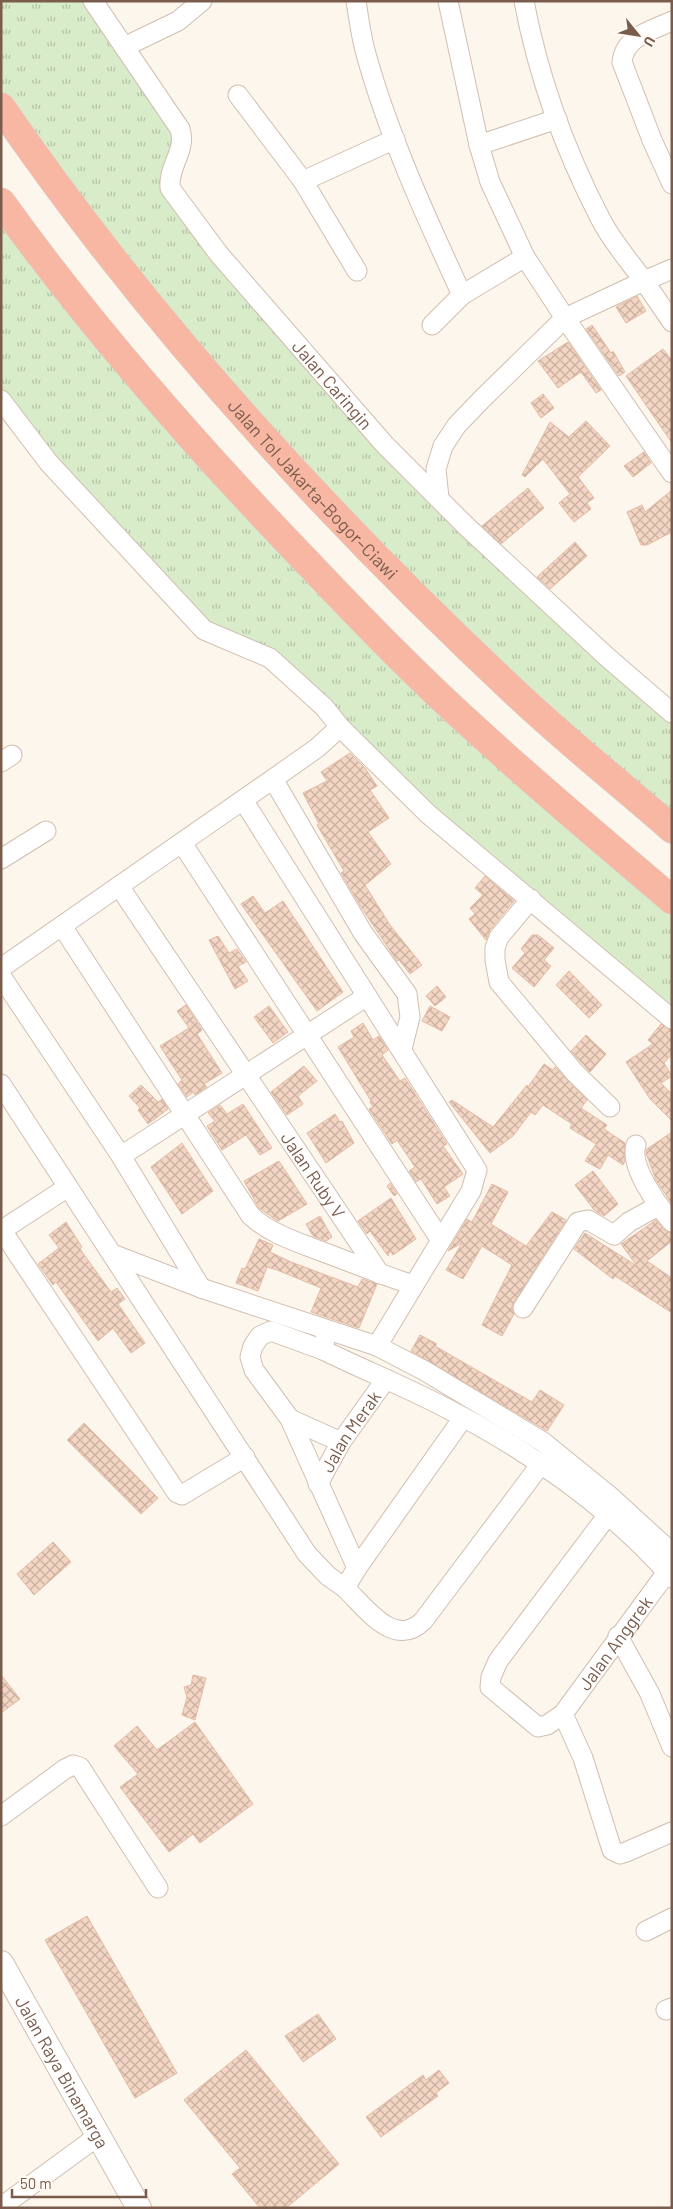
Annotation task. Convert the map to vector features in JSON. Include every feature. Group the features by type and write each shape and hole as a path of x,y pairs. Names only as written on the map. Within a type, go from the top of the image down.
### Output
{"highway":[{"name":"Jalan Tol Jakarta–Bogor–Ciawi","path":"1,107 81,218 159,315 274,451 400,583 516,694 672,829"},
{"path":"1,202 38,254 120,356 243,496 367,624 485,738 672,900"}],"street":[{"name":"Jalan Caringin","path":"93,1 180,129 183,137 181,152 171,168 170,188 218,253 384,445 466,526 586,637 672,713"},
{"path":"124,47 178,21 202,1"},
{"path":"356,1 366,53 395,139 421,206 462,295"},
{"path":"448,1 479,145 490,182 525,257 672,473"},
{"path":"524,1 531,39 557,119 601,219 672,322"},
{"path":"672,21 630,42 623,52 622,62 652,140 672,184"},
{"path":"238,95 303,181 357,271"},
{"path":"479,145 557,119"},
{"path":"303,181 395,139"},
{"path":"432,325 462,295 525,257"},
{"path":"439,498 436,469 442,446 452,431 505,375 565,318 672,270"},
{"path":"1,400 49,463 204,630 270,658 324,707 340,727 428,814 672,1019"},
{"path":"1,968 274,779 317,748 340,727"},
{"path":"274,779 363,933 406,994 410,1017 402,1049"},
{"path":"243,800 477,1170 470,1191 377,1346"},
{"path":"1,860 46,831"},
{"path":"182,843 440,1239"},
{"name":"Jalan Ruby V","path":"119,886 380,1274"},
{"path":"531,899 499,937 495,948 499,982 575,1073 610,1107"},
{"path":"62,926 251,1216 264,1228 380,1274 413,1285"},
{"path":"1,976 121,1156 200,1288"},
{"path":"121,1156 367,996"},
{"path":"1,1084 115,1255 307,1554 328,1576 345,1588 388,1628 399,1632 416,1627 541,1464"},
{"path":"636,1145 633,1153 637,1166 658,1206 672,1222"},
{"path":"68,1187 2,1230 177,1493 182,1495 245,1457"},
{"path":"523,1308 578,1222 588,1220 614,1236 629,1222 658,1206"},
{"path":"115,1255 200,1288 327,1328 377,1346 425,1371 543,1442 612,1498 672,1553"},
{"path":"323,1350 327,1328"},
{"path":"357,1568 290,1419 254,1370 250,1357 253,1346 260,1336 271,1331 323,1350 386,1379 464,1418 541,1464 607,1516 669,1575"},
{"name":"Jalan Merak","path":"318,1484 341,1442 386,1379"},
{"path":"345,1588 357,1568 464,1418"},
{"path":"290,1419 341,1442"},
{"path":"607,1516 498,1661 490,1676 490,1687 497,1695 538,1727 547,1725 563,1714 583,1758 612,1850 620,1854 672,1832"},
{"name":"Jalan Anggrek","path":"563,1714 618,1636 669,1575"},
{"path":"618,1636 650,1694 672,1747"},
{"path":"1,1816 64,1769 73,1765 80,1767 158,1888"},
{"path":"646,1931 672,1918"},
{"name":"Jalan Raya Binamarga","path":"1,1963 138,2208"},
{"path":"1,2207 98,2136"}],"green space":[{"path":"1,1 93,1 180,129 169,178 385,445 672,713 672,828 387,569 1,105"},
{"path":"1,199 243,496 672,897 672,1018 531,899 270,658 204,630 1,400"}],"building":[{"path":"637,296 646,311 626,323 616,307"},
{"path":"592,325 611,353 613,351 625,372 619,376 586,329"},
{"path":"568,342 601,390 596,393 581,372 558,388 538,361"},
{"path":"663,349 672,360 672,443 626,376"},
{"path":"543,394 554,408 541,418 531,403"},
{"path":"586,421 610,446 578,477 594,498 587,503 591,509 574,522 559,503 570,494 543,459 525,477 522,475 550,422 569,437"},
{"path":"644,452 651,463 633,477 624,466"},
{"path":"528,488 544,508 501,544 482,526"},
{"path":"672,490 672,532 647,545 641,545 627,512 642,505 645,512"},
{"path":"575,542 587,556 550,589 537,577"},
{"path":"350,753 365,768 377,786 370,790 389,818 368,832 391,864 365,885 390,925 422,965 410,974 399,960 397,961 361,907 341,873 344,871 317,825 319,824 303,793 327,781 321,772"},
{"path":"485,876 514,901 490,930 486,940 469,919 475,914 470,908 483,895 475,888"},
{"path":"253,896 265,913 283,901 343,992 317,1011 241,904"},
{"path":"532,935 538,935 554,948 544,960 551,966 534,987 512,968 525,953 521,949"},
{"path":"218,936 229,953 237,949 246,962 238,966 248,981 235,989 209,940"},
{"path":"569,971 602,1005 589,1018 556,985"},
{"path":"437,986 446,997 435,1006 426,996"},
{"path":"186,1005 202,1030 197,1034 222,1073 204,1084 207,1087 195,1095 193,1092 187,1097 178,1084 182,1080 160,1046 189,1028 177,1011"},
{"path":"269,1006 288,1032 273,1043 254,1017"},
{"path":"430,1006 450,1017 442,1031 422,1021"},
{"path":"363,1023 373,1040 379,1036 388,1050 382,1055 400,1081 405,1078 447,1144 443,1146 463,1174 444,1187 450,1196 437,1204 421,1179 416,1182 409,1171 415,1167 397,1140 392,1144 369,1109 373,1107 371,1101 338,1047 354,1037 351,1031"},
{"path":"661,1024 672,1030 672,1054 664,1063 672,1076 661,1083 672,1094 672,1121 650,1099 626,1062 653,1044 648,1040"},
{"path":"586,1035 606,1054 590,1072 571,1051"},
{"path":"544,1064 553,1070 555,1067 587,1100 581,1108 607,1125 604,1129 625,1143 625,1161 623,1165 608,1155 600,1169 585,1161 596,1144 570,1128 572,1124 543,1105 535,1115 531,1112 513,1136 490,1153 449,1102 452,1100 493,1127 527,1085 528,1087"},
{"path":"304,1066 317,1081 298,1096 303,1104 287,1115 271,1092"},
{"path":"141,1085 158,1102 162,1099 168,1109 148,1124 138,1110 140,1108 129,1096"},
{"path":"243,1104 272,1148 260,1155 246,1135 222,1150 207,1126 215,1121 208,1113 220,1105 227,1114"},
{"path":"335,1114 340,1122 342,1121 354,1143 326,1163 307,1133"},
{"path":"672,1132 672,1204 656,1180 646,1153 647,1149"},
{"path":"182,1143 213,1191 182,1214 151,1167"},
{"path":"279,1161 307,1204 278,1221 259,1208 244,1181"},
{"path":"593,1171 618,1204 604,1216 595,1211 575,1185"},
{"path":"390,1183 397,1194 394,1196 387,1186"},
{"path":"492,1184 508,1192 491,1224 526,1246 552,1212 566,1220 514,1302 512,1308 514,1314 502,1336 482,1325 512,1265 482,1246 463,1279 446,1270 462,1243 448,1251 467,1219 472,1222"},
{"path":"391,1198 416,1239 393,1255 390,1251 388,1256 370,1231 367,1234 358,1221"},
{"path":"320,1216 332,1237 326,1241 313,1236 306,1224"},
{"path":"656,1220 664,1230 672,1233 672,1241 647,1261 672,1278 672,1313 615,1276 613,1279 574,1249 585,1233 637,1266 621,1244"},
{"path":"66,1222 82,1247 80,1249 111,1292 117,1288 125,1299 118,1304 145,1343 131,1353 113,1328 98,1341 56,1282 53,1285 38,1264 59,1248 49,1235"},
{"path":"259,1239 273,1245 270,1252 291,1262 358,1287 362,1279 377,1284 359,1328 311,1312 321,1288 277,1270 267,1267 258,1291 236,1283 242,1268 245,1269"},
{"path":"420,1335 437,1344 435,1346 532,1402 540,1390 564,1405 547,1431 411,1351"},
{"path":"84,1423 158,1498 141,1514 67,1440"},
{"path":"53,1542 71,1562 34,1595 17,1574"},
{"path":"1,1675 20,1699 1,1713"},
{"path":"193,1675 206,1678 195,1720 182,1715 187,1697 184,1687 191,1685"},
{"path":"195,1722 253,1804 200,1843 193,1834 169,1852 120,1787 138,1774 114,1746 137,1726 157,1750"},
{"path":"87,1916 177,2073 135,2098 45,1940"},
{"path":"318,2014 336,2039 303,2062 285,2036"},
{"path":"246,2050 339,2164 286,2208 260,2208 232,2174 240,2168 184,2100"},
{"path":"439,2070 449,2083 436,2093 438,2096 381,2137 366,2117 423,2075 426,2080"}]}
